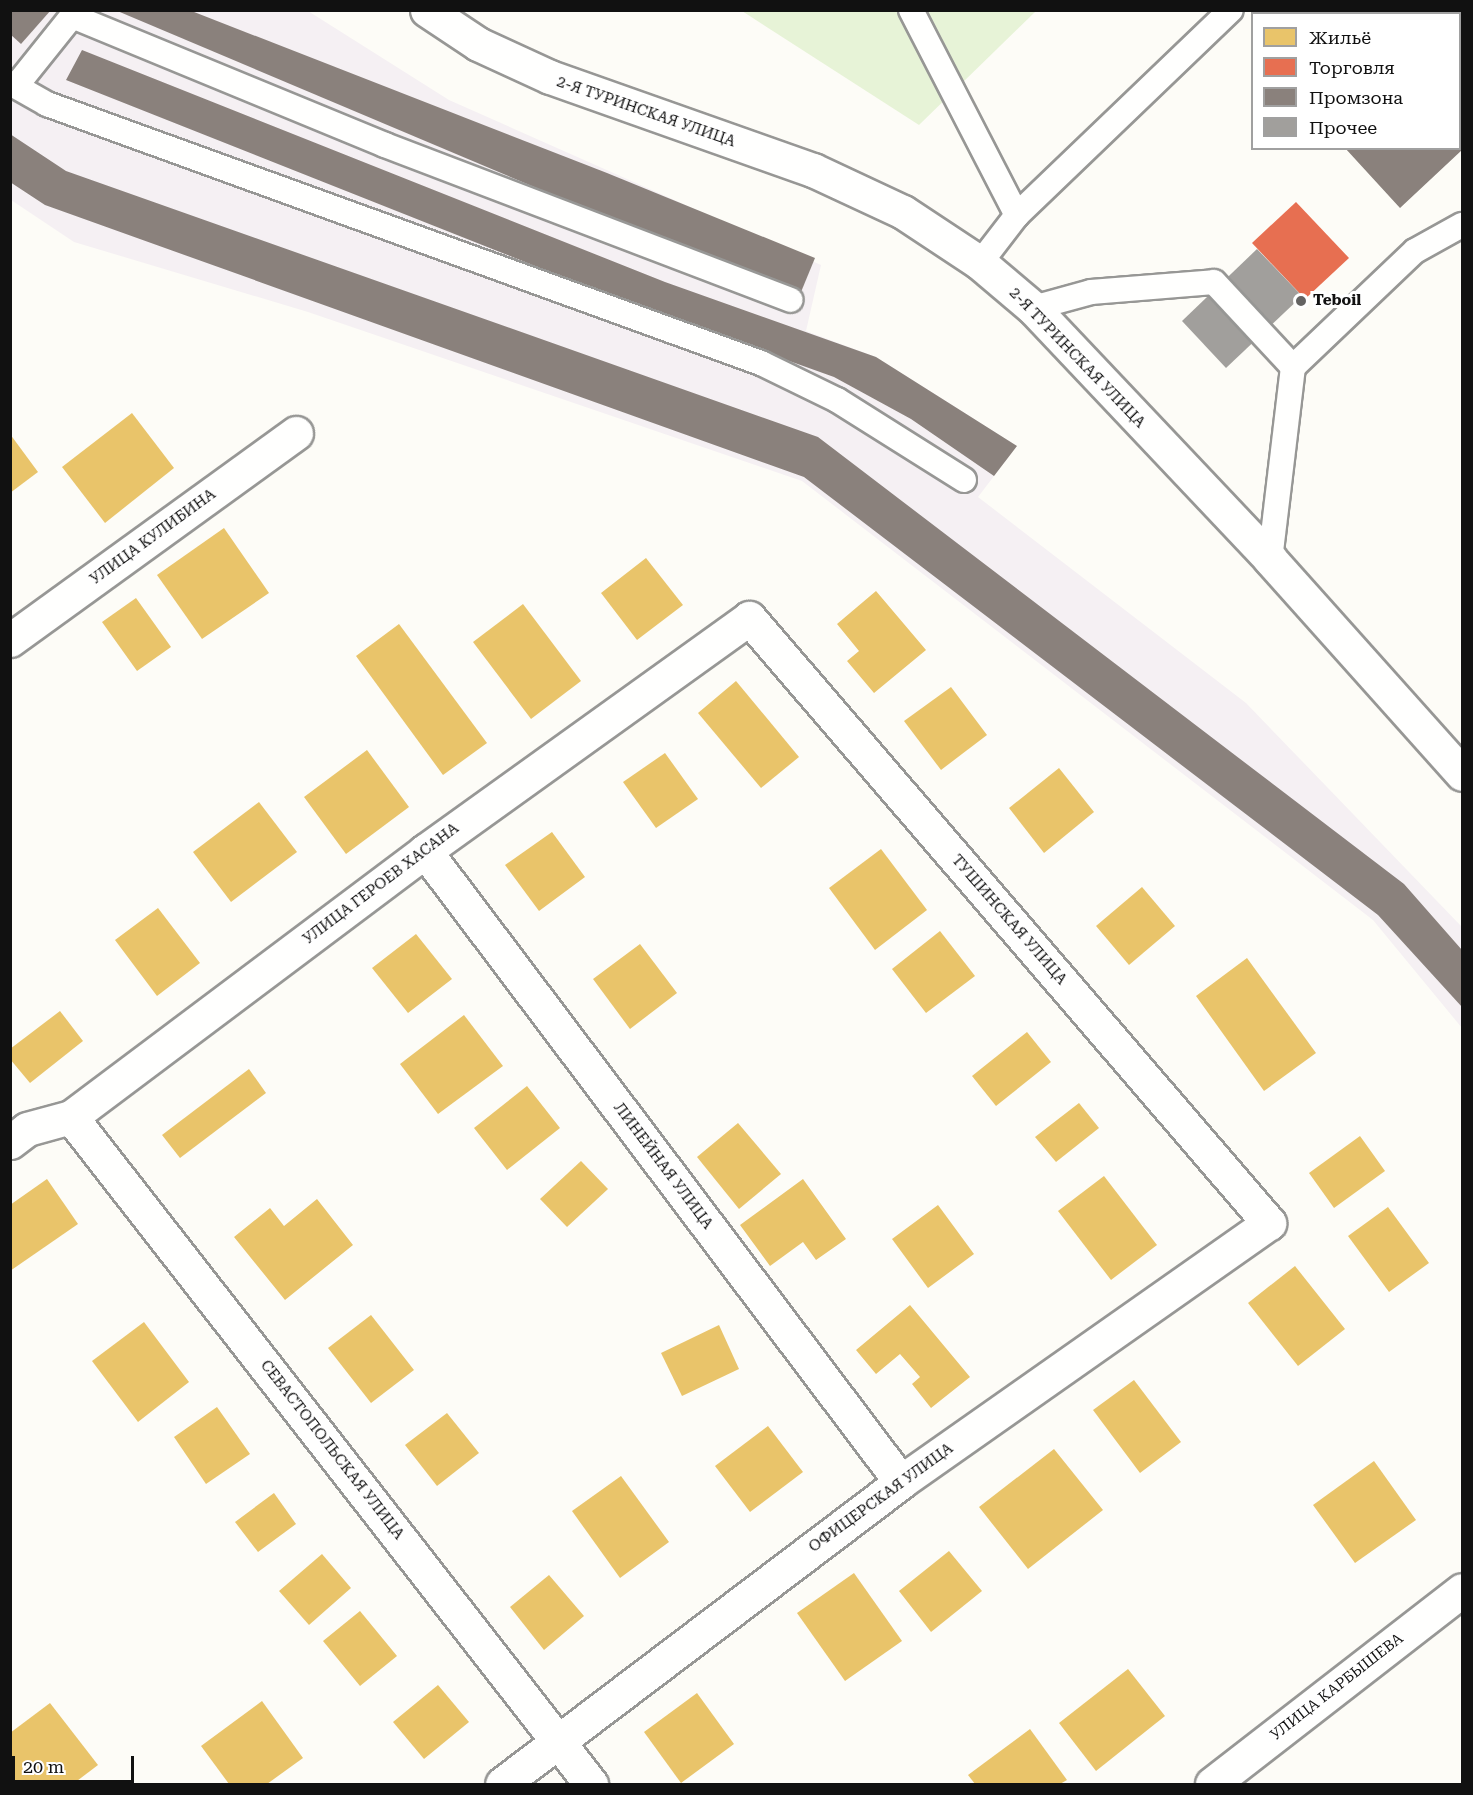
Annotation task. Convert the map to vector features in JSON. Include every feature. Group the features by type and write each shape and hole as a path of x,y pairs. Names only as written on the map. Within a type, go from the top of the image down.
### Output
{"street":[{"name":"2-Я ТУРИНСКАЯ УЛИЦА","path":"426,10 478,44 549,77 813,170 903,212 980,263 1033,309 1270,559 1462,774"},
{"name":"УЛИЦА КУЛИБИНА","path":"10,640 296,433"},
{"name":"УЛИЦА ГЕРОЕВ ХАСАНА","path":"16,1126 71,1117 424,851 749,618"},
{"name":"ТУШИНСКАЯ УЛИЦА","path":"749,618 1269,1223"},
{"name":"ЛИНЕЙНАЯ УЛИЦА","path":"424,851 901,1482"},
{"name":"СЕВАСТОПОЛЬСКАЯ УЛИЦА","path":"71,1117 591,1785"},
{"name":"ОФИЦЕРСКАЯ УЛИЦА","path":"502,1785 558,1740 901,1482 1269,1223"},
{"name":"УЛИЦА КАРБЫШЕВА","path":"1212,1785 1462,1590"}],"lane":[{"path":"911,10 1017,215"},
{"path":"980,263 1017,215 1231,10"},
{"path":"790,300 385,145 72,16 13,85 47,104 761,363 837,400 964,480"},
{"path":"1270,559 1293,367 1415,251 1462,225"},
{"path":"1033,309 1091,292 1214,282 1293,367"}],"shaded area":[{"path":"10,11 308,11 449,100 821,265 806,331 876,357 1017,446 978,497 1246,703 1462,927 1462,1028 1373,920 802,481 308,312 74,242 11,200"}],"green space":[{"path":"742,11 1036,11 919,125"}],"building: Жильё":[{"path":"132,413 174,468 105,523 62,467"},
{"path":"10,434 38,472 10,493"},
{"path":"224,528 269,593 202,639 157,575"},
{"path":"646,558 683,605 637,640 601,593"},
{"path":"876,591 926,650 874,693 847,661 859,651 837,624"},
{"path":"136,598 171,647 137,671 102,622"},
{"path":"523,604 581,681 531,719 473,642"},
{"path":"399,624 487,743 443,775 356,656"},
{"path":"736,681 799,757 761,788 698,713"},
{"path":"951,687 987,735 941,770 904,721"},
{"path":"367,750 409,807 346,854 304,797"},
{"path":"665,753 698,799 656,828 623,782"},
{"path":"1059,768 1094,812 1044,853 1009,808"},
{"path":"259,802 297,852 231,902 193,852"},
{"path":"552,832 585,877 539,911 505,865"},
{"path":"881,849 927,910 875,950 829,888"},
{"path":"1142,887 1175,926 1129,965 1096,926"},
{"path":"158,908 200,963 157,996 115,940"},
{"path":"940,931 975,976 926,1013 892,969"},
{"path":"416,934 452,979 408,1013 372,968"},
{"path":"640,944 677,993 630,1029 593,979"},
{"path":"1247,958 1316,1053 1264,1091 1196,996"},
{"path":"60,1011 83,1041 30,1083 10,1059 10,1049"},
{"path":"464,1015 503,1066 438,1114 400,1064"},
{"path":"1027,1032 1051,1062 996,1106 972,1076"},
{"path":"249,1069 266,1093 180,1158 162,1135"},
{"path":"527,1086 560,1128 507,1170 474,1128"},
{"path":"1079,1103 1099,1128 1056,1162 1035,1137"},
{"path":"738,1123 781,1174 739,1209 697,1157"},
{"path":"1360,1136 1385,1171 1334,1208 1309,1173"},
{"path":"581,1161 608,1189 567,1227 540,1199"},
{"path":"1104,1176 1157,1245 1111,1280 1058,1211"},
{"path":"47,1179 78,1224 10,1271 10,1205"},
{"path":"803,1179 846,1239 816,1260 803,1242 770,1266 740,1225"},
{"path":"317,1199 353,1245 285,1300 234,1237 270,1208 284,1226"},
{"path":"938,1205 974,1254 928,1288 892,1239"},
{"path":"1388,1207 1429,1263 1389,1292 1348,1236"},
{"path":"1295,1266 1345,1329 1298,1366 1248,1303"},
{"path":"910,1305 970,1377 931,1408 912,1384 920,1377 900,1354 876,1374 856,1350"},
{"path":"371,1315 414,1370 371,1403 328,1348"},
{"path":"144,1322 189,1382 138,1422 92,1361"},
{"path":"719,1325 739,1369 682,1396 661,1353"},
{"path":"1134,1380 1181,1442 1140,1473 1093,1410"},
{"path":"217,1407 250,1454 206,1484 174,1437"},
{"path":"447,1413 479,1453 437,1486 405,1445"},
{"path":"768,1426 803,1472 750,1512 715,1466"},
{"path":"1054,1449 1103,1510 1028,1569 979,1507"},
{"path":"1374,1461 1416,1520 1355,1563 1313,1505"},
{"path":"621,1476 669,1542 620,1578 572,1511"},
{"path":"274,1493 296,1524 258,1552 235,1522"},
{"path":"949,1551 982,1591 931,1632 899,1591"},
{"path":"322,1554 351,1588 309,1625 279,1591"},
{"path":"854,1573 902,1641 845,1681 797,1613"},
{"path":"549,1575 584,1616 544,1650 510,1607"},
{"path":"360,1611 397,1656 360,1686 323,1641"},
{"path":"1128,1669 1165,1716 1096,1771 1059,1723"},
{"path":"438,1685 469,1722 424,1759 393,1722"},
{"path":"697,1693 734,1744 681,1783 644,1732"},
{"path":"262,1701 303,1758 267,1784 229,1784 201,1746"},
{"path":"50,1703 98,1765 73,1784 10,1784 10,1733"},
{"path":"1030,1729 1067,1780 1060,1784 975,1784 968,1775"}],"building: Торговля":[{"path":"1296,202 1349,258 1305,299 1252,243"}],"building: Промзона":[{"path":"10,10 51,10 21,44 10,34"},
{"path":"115,10 189,10 607,173 815,258 801,292 591,211"},
{"path":"1282,10 1414,10 1416,12 1280,12"},
{"path":"82,50 665,282 876,357 1017,446 994,476 911,419 834,377 649,311 66,80"},
{"path":"1461,62 1462,150 1400,208 1347,150 1461,150"},
{"path":"10,134 66,171 818,437 1404,884 1462,950 1462,1007 1378,915 804,477 45,205 10,182"}],"building: Прочее":[{"path":"1257,249 1302,296 1226,368 1182,321"}],"place":[{"name":"Teboil","path":"1301,301"}]}
